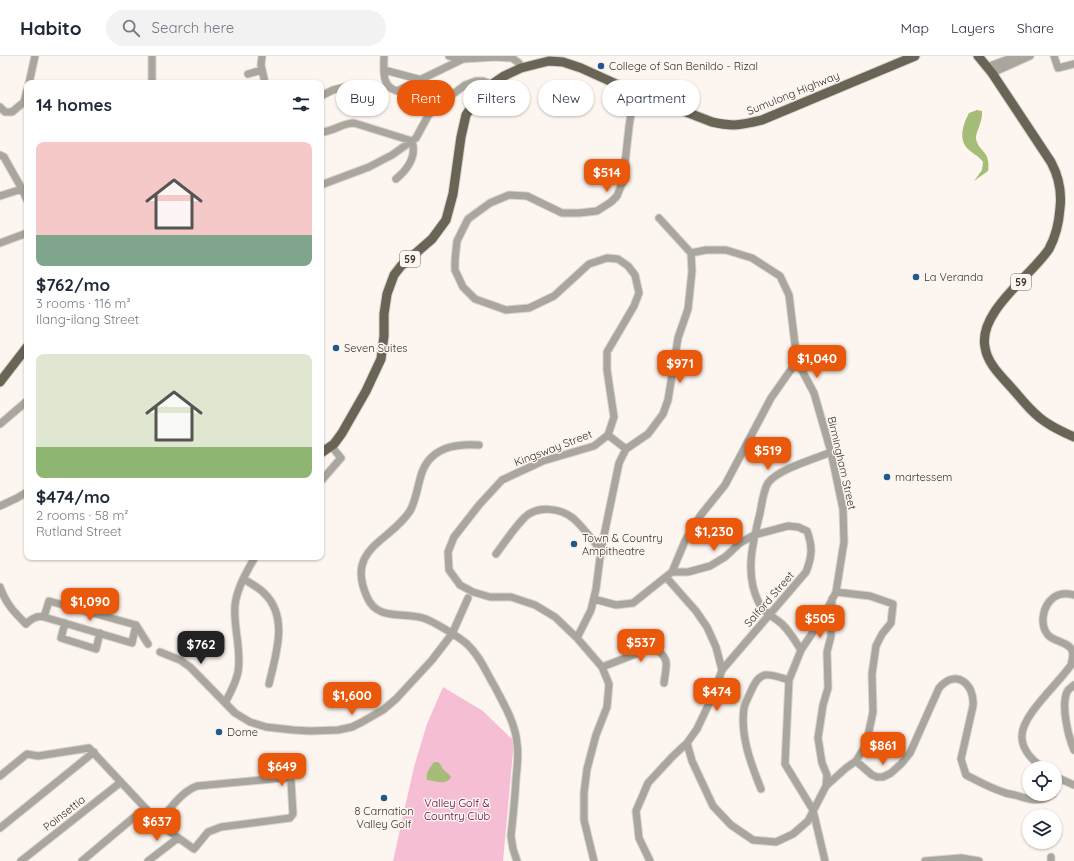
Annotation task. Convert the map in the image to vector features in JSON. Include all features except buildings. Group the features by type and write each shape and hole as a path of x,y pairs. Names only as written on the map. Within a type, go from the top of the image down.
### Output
{"main road":[{"name":"Sumulong Highway","path":"696,116 723,125 740,126 762,120 915,56"},
{"name":"59","path":"978,56 990,70 1057,173 1061,203 1057,232 1050,247 1039,262 991,316 985,334 985,348 996,371 1036,414 1047,423 1074,437"},
{"name":"Sumulong Highway","path":"498,80 521,68 549,61 563,62 608,80"},
{"name":"Sumulong Highway","path":"324,451 332,447 342,434 364,396 381,359 387,294 394,275 432,239 446,220 453,194 461,137 466,116"},
{"path":"0,382 24,351"}],"street":[{"path":"30,80 35,56"},
{"path":"152,56 152,80"},
{"path":"262,56 262,70 264,80"},
{"path":"384,56 386,83 391,90 397,91"},
{"path":"448,56 512,58 519,63 521,68"},
{"path":"990,70 1018,56"},
{"path":"990,70 1030,56"},
{"path":"1054,56 1058,68 1074,64"},
{"path":"384,70 422,80 462,57"},
{"path":"248,74 262,70"},
{"path":"324,184 380,163 412,141 419,133 431,111 463,87"},
{"path":"324,94 336,89"},
{"path":"0,107 5,112 12,112 24,102"},
{"name":"Kingsway Street","path":"594,861 584,820 584,793 589,762 596,735 607,707 609,684 602,667 577,638 556,617 535,604 511,597 490,597 473,592 460,585 449,570 448,552 454,537 479,505 502,480 543,461 594,446 608,435 614,416 607,370 607,352 634,306 639,293 636,275 628,266 618,259 607,258 589,264 554,296 529,308 506,310 475,299 463,287 455,270 455,260 457,241 468,219 490,203 508,195 526,196 562,212 579,213 597,211 611,202 617,196 623,181 631,116"},
{"path":"324,132 349,123 354,123 412,141"},
{"path":"396,179 407,168 412,160 414,149 412,141"},
{"path":"0,155 4,157 24,186 0,196"},
{"path":"577,638 591,610 594,599 601,550 619,463 626,449 648,434 663,414 668,400 678,338 688,309 692,271 691,253 659,218"},
{"path":"0,242 24,234"},
{"name":"Birmingham Street","path":"691,253 706,250 726,250 752,258 780,276 789,295 792,330 797,361 814,393 831,452 843,509 844,542 834,595 823,617 801,650 789,680 785,764 813,810 825,861"},
{"path":"594,599 616,605 633,603 672,572 685,542 700,516 725,485 771,398 797,361"},
{"path":"0,424 24,404"},
{"path":"608,435 626,449"},
{"path":"479,445 468,444 454,446 442,450 429,460 422,471 415,500 409,512 372,547 365,558 361,570 367,599 379,612 423,618 466,643 479,657 509,715 518,744 511,836 517,861"},
{"path":"324,478 341,458 332,447"},
{"path":"801,650 783,625 762,609 754,592 751,558 754,535 768,483 783,471 831,452"},
{"path":"0,506 24,494"},
{"path":"496,554 526,516 538,511 549,509 566,514 574,519 601,550"},
{"name":"Salford Street","path":"672,572 688,572 710,566 725,557 740,543 754,535 788,526 798,527 807,531 812,549 811,561 806,572 722,670"},
{"path":"225,703 238,672 239,660 235,605 244,579 254,560"},
{"path":"650,861 639,838 636,811 648,783 687,743 706,712 722,670 716,647 707,627 696,611 666,577"},
{"path":"244,579 264,593 274,605 277,613 279,634 270,684"},
{"path":"0,587 5,600 12,610 26,624 38,616 44,617 132,643 136,625"},
{"path":"1034,761 1027,754 1022,736 1024,728 1029,715 1071,665 1073,655 1072,650 1069,647 1048,636 1043,623 1044,612 1047,605 1054,597 1062,594 1074,595"},
{"path":"687,743 699,778 713,806 731,825 753,840 776,842 793,834 808,821 826,786 856,761 866,745 873,712 872,674 876,646 882,634 891,623 893,604 870,596 834,595 831,636 827,652 828,688 818,738 822,763 826,775 826,786"},
{"path":"160,652 180,660 190,667 225,703 242,717 259,725 310,731 338,730 352,727 371,717 396,699 432,660 452,634 468,598"},
{"path":"44,617 49,601 136,625 148,644"},
{"path":"65,623 61,638 96,649 100,633"},
{"path":"602,667 655,648 663,654 667,662 664,683"},
{"path":"761,789 752,766 744,736 744,707 755,683 760,678 768,675 789,680"},
{"path":"856,761 872,775 877,777 883,777 891,773 910,753 939,688 949,680 955,678 962,680 966,684 971,690 974,698 961,759 966,775 1004,793 1017,795 1022,798"},
{"path":"1074,685 1068,690 1064,704 1070,742 1074,750"},
{"path":"0,776 27,754 38,756 89,748 159,822 194,849 208,832 221,827 290,818 293,814 291,781 289,778 197,786 185,793 159,822"},
{"path":"0,828 94,752"},
{"path":"1062,780 1074,785"},
{"name":"Poinsettia","path":"21,861 121,782"},
{"path":"82,861 146,808"},
{"path":"148,861 178,838"},
{"path":"925,861 979,861"}],"green space":[{"name":"Valley Golf & Country Club","path":"443,687 483,711 514,741 503,861 393,861 414,767 427,724"}],"shaded area":[{"path":"977,110 982,111 982,115 976,139 988,159 988,171 974,181 982,170 983,162 965,145 962,132 969,113"},
{"path":"434,762 438,762 451,777 449,780 440,782 427,780 427,773"}],"place":[{"name":"College of San Benildo - Rizal","path":"601,66"},
{"name":"La Veranda","path":"916,277"},
{"name":"Seven Suites","path":"336,348"},
{"name":"martessem","path":"887,477"},
{"name":"Town & Country Ampitheatre","path":"574,544"},
{"name":"Dome","path":"219,732"},
{"name":"8 Carnation Valley Golf","path":"384,798"}]}
